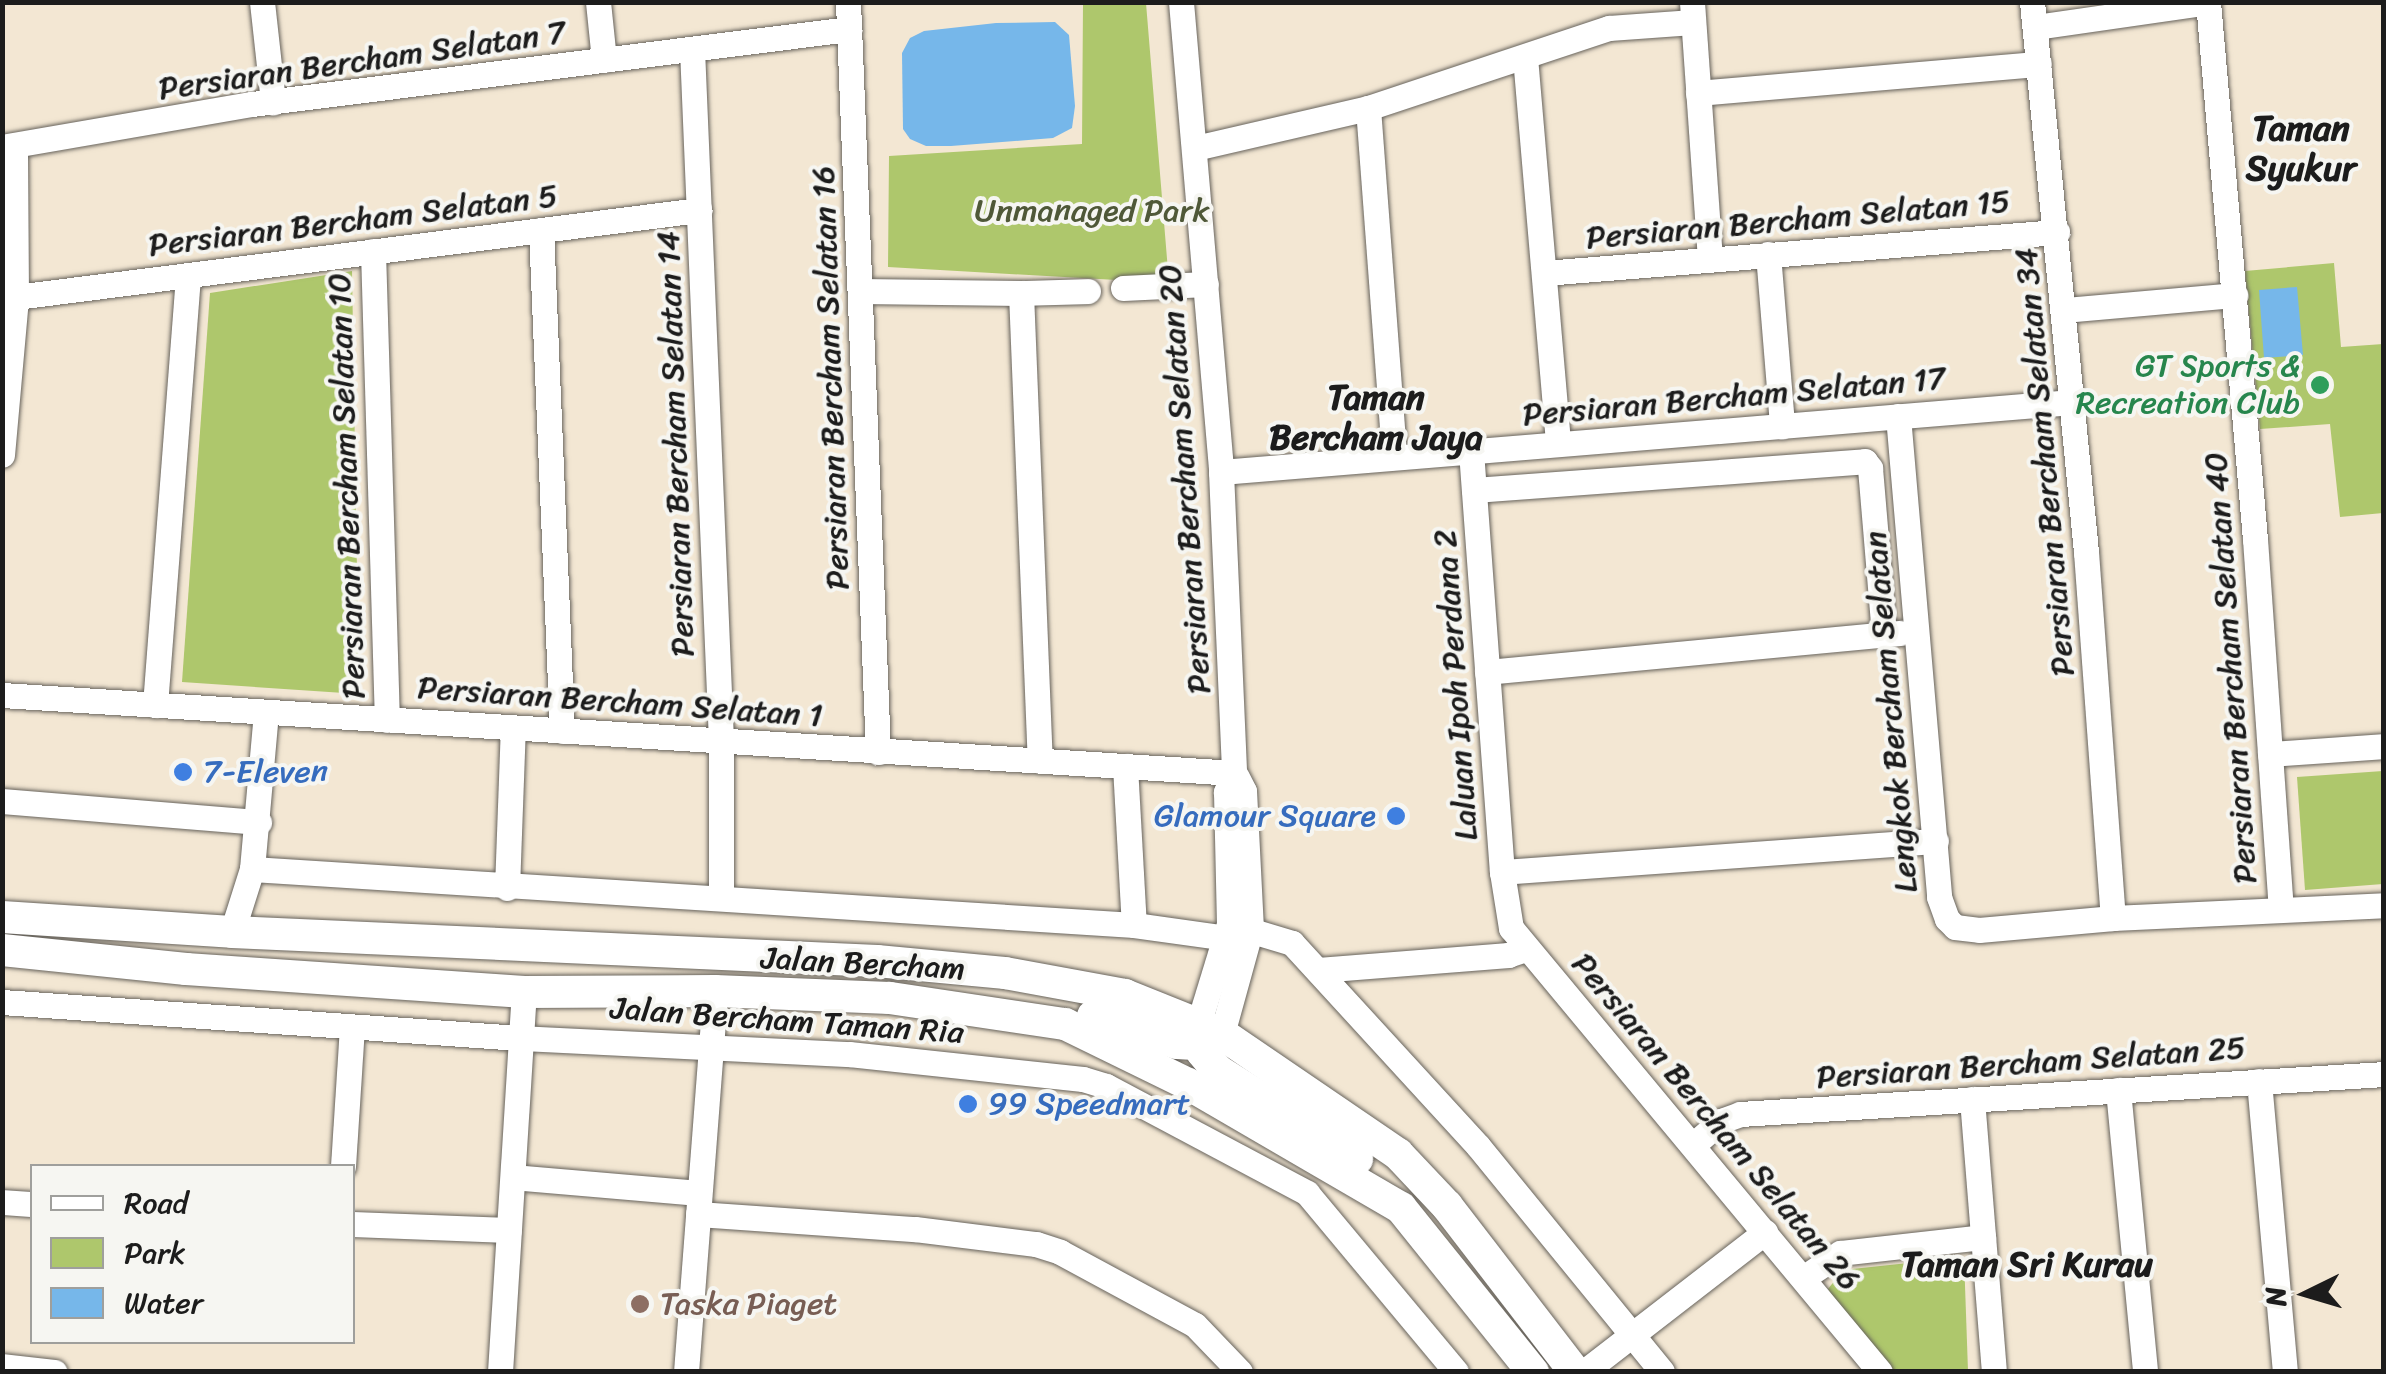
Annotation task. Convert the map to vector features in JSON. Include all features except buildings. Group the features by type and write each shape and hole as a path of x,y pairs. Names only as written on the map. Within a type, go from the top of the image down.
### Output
{"main road":[{"name":"Jalan Bercham","path":"2,916 232,932 877,961 1005,973 1125,994 1207,1033 1398,1154 1446,1206 1574,1372"},
{"path":"10,951 59,943 196,951 220,945 232,932"},
{"name":"Jalan Bercham","path":"10,951 186,969 524,992 714,991 890,998 1064,1024 1120,1048 1401,1208 1533,1372"},
{"path":"524,992 533,981 551,974 688,968 720,956"},
{"path":"996,1011 1034,1005 1087,1013 1162,1040 1207,1033 1208,1060 1225,1076 1311,1127 1380,1176 1401,1208"}],"street":[{"path":"262,2 274,102"},
{"path":"598,2 604,60"},
{"name":"Persiaran Bercham Selatan 16","path":"848,2 878,752"},
{"name":"Persiaran Bercham Selatan 20","path":"1181,2 1221,472 1234,772"},
{"path":"2034,15 2208,2"},
{"name":"Persiaran Bercham Selatan 40","path":"2208,2 2235,296 2281,910"},
{"path":"1196,148 1368,108 1609,28 1692,12 1710,259"},
{"name":"Persiaran Bercham Selatan 34","path":"2034,15 2058,232 2113,918"},
{"name":"Persiaran Bercham Selatan 7","path":"8,146 274,102 850,29"},
{"name":"Persiaran Bercham Selatan 14","path":"692,49 721,741 722,897"},
{"path":"1525,57 1558,443"},
{"path":"1698,93 2040,64"},
{"path":"1368,108 1394,457"},
{"path":"2,455 16,297 8,146"},
{"name":"Persiaran Bercham Selatan 5","path":"16,297 698,210"},
{"path":"541,230 562,731"},
{"name":"Persiaran Bercham Selatan 15","path":"1544,272 2058,232"},
{"name":"Persiaran Bercham Selatan 10","path":"373,251 386,720"},
{"path":"1768,254 1782,426"},
{"path":"155,705 188,275"},
{"path":"1123,288 1206,284"},
{"path":"860,292 1088,290"},
{"path":"1021,293 1040,761"},
{"path":"2064,310 2235,296"},
{"name":"Persiaran Bercham Selatan 17","path":"1221,472 2072,402"},
{"name":"Lengkok Bercham Selatan","path":"1898,416 1941,909 1955,926 1979,930 2113,918 2384,905"},
{"path":"1810,424 1813,464"},
{"name":"Laluan Ipoh Perdana 2","path":"1470,451 1508,913"},
{"path":"1474,490 1860,460 1868,464 1884,634"},
{"path":"1487,672 1918,631"},
{"name":"Persiaran Bercham Selatan 1","path":"2,695 1234,772"},
{"path":"232,932 252,869 266,713"},
{"path":"506,888 512,728"},
{"path":"2270,754 2384,746"},
{"path":"1125,766 1134,925"},
{"path":"1207,1033 1236,930 1244,790 1234,772"},
{"path":"2,801 259,822"},
{"path":"1502,872 1936,841"},
{"path":"252,869 506,888 722,897 948,916 1236,930 1292,942 1478,1146 1662,1372"},
{"name":"Persiaran Bercham Selatan 26","path":"1508,913 1511,928 1525,949 1539,958 1880,1372"},
{"path":"1318,970 1508,954 1525,949"},
{"path":"686,1372 714,991"},
{"path":"500,1372 524,992"},
{"name":"Jalan Bercham Taman Ria","path":"2,1002 352,1028 849,1054 1038,1072 1106,1086 1307,1192 1456,1372"},
{"path":"343,1164 352,1028"},
{"name":"Persiaran Bercham Selatan 25","path":"1692,1145 1720,1122 1740,1114 2384,1074"},
{"path":"2259,1082 2286,1372"},
{"path":"2118,1090 2145,1372"},
{"path":"1972,1099 1994,1372"},
{"path":"513,1178 1036,1244 1060,1252 1195,1324 1240,1372"},
{"path":"2,1202 30,1204"},
{"path":"355,1224 509,1230"},
{"path":"1584,1372 1765,1232"},
{"path":"1802,1278 1840,1253 1983,1237"},
{"path":"2,1366 55,1372"}],"green space":[{"name":"Unmanaged Park","path":"1083,3 1146,3 1169,283 888,267 889,156 1082,144"},
{"name":"GT Sports & Recreation Club","path":"2334,263 2341,347 2383,344 2383,513 2340,517 2330,424 2260,429 2245,271"},
{"path":"352,271 359,694 182,682 210,293"},
{"path":"2383,771 2383,884 2305,890 2297,777"},
{"path":"1964,1257 1968,1371 1881,1371 1828,1289 1843,1270"}],"water":[{"path":"1055,22 1069,35 1075,106 1072,128 1053,138 951,146 926,146 910,139 903,129 902,53 910,38 924,31 996,23"},
{"path":"2297,287 2303,355 2264,358 2259,290"}],"place":[{"name":"GT Sports & Recreation Club","path":"2320,385"},
{"name":"7-Eleven","path":"183,772"},
{"name":"Glamour Square","path":"1396,816"},
{"name":"99 Speedmart","path":"968,1104"},
{"name":"Taska Piaget","path":"640,1304"}],"district":[{"name":"Taman Syukur","path":"2301,148"},
{"name":"Taman Bercham Jaya","path":"1376,417"},
{"name":"Taman Sri Kurau","path":"2027,1264"}]}
